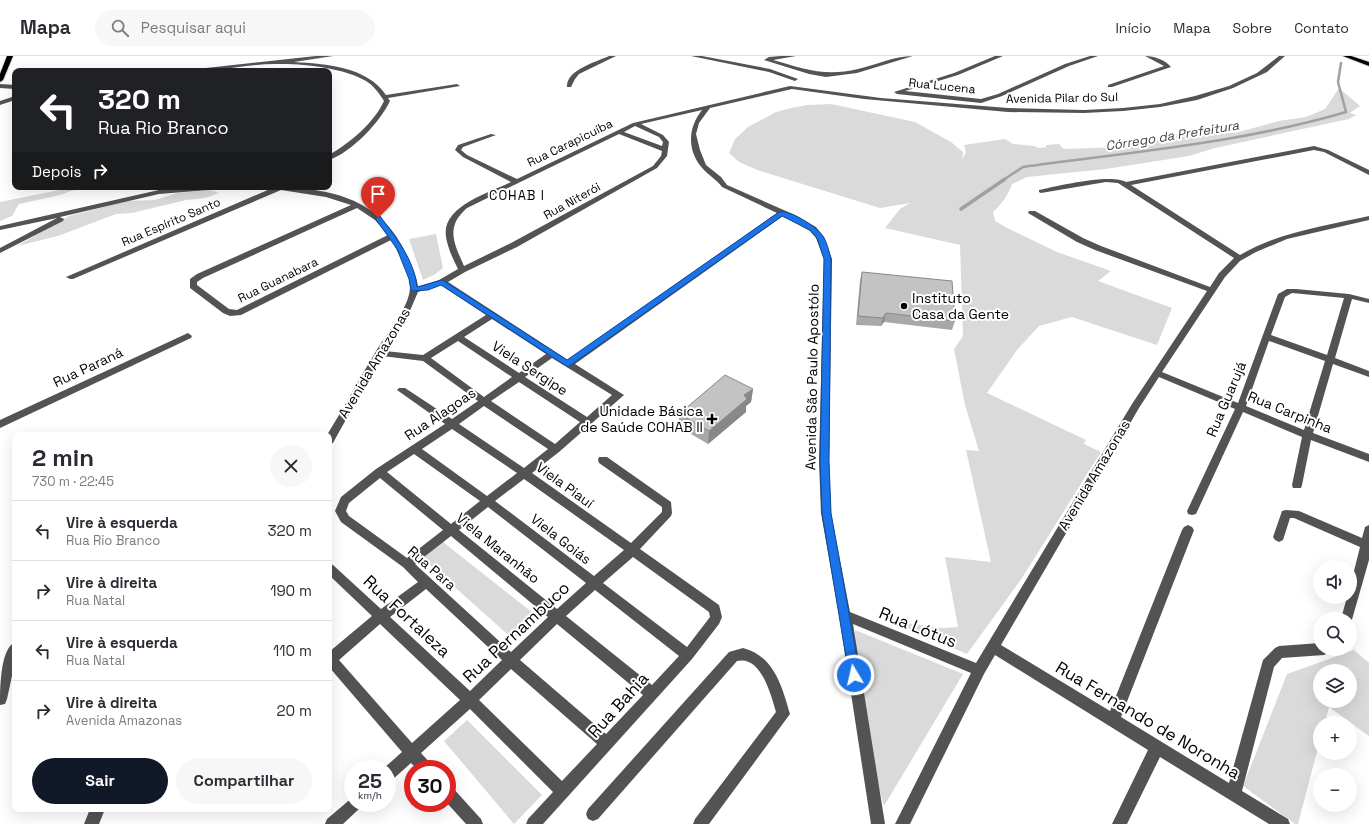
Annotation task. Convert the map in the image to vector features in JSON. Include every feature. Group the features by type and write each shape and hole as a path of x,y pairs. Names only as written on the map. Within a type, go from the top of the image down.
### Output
{"main road":[{"path":"0,80 10,56"},
{"path":"1346,56 1369,64"},
{"path":"1355,56 1369,61"}],"street":[{"path":"224,68 299,58 330,56"},
{"path":"569,86 574,75 613,56"},
{"name":"Avenida Pilar do Sul","path":"694,56 770,71 831,94"},
{"path":"793,56 768,60 811,73 826,75 857,71 910,56"},
{"path":"877,98 956,74 1000,56"},
{"name":"Rua Lucena","path":"896,92 984,101 1052,72 1095,56"},
{"path":"1110,86 1168,67 1148,56"},
{"name":"Avenida Pilar do Sul","path":"770,71 783,86 831,94 1036,112 1108,110 1186,100 1220,91 1254,78 1267,70 1282,56"},
{"path":"316,66 316,60 318,57"},
{"path":"984,58 990,60"},
{"path":"277,62 329,68"},
{"path":"332,68 361,76 372,82 387,101 384,110 352,142 332,156"},
{"path":"791,88 800,87 799,81"},
{"name":"Avenida Pilar do Sul","path":"781,82 799,81"},
{"name":"Rua Carapicuíba","path":"759,94 781,82"},
{"path":"0,86 12,87"},
{"path":"385,97 457,86"},
{"name":"Rua Carapicuíba","path":"462,270 451,244 449,229 451,220 465,207 634,124 759,94 791,88"},
{"path":"0,103 12,99"},
{"name":"Avenida São Paulo Apostólo","path":"709,106 699,118 693,130 699,160 705,168 722,180 724,186 792,217 813,229 820,237 828,259 824,461 826,505 878,824"},
{"path":"618,132 666,150 666,142 661,136 634,124"},
{"path":"492,135 460,146 458,150 465,156 517,182"},
{"path":"1126,184 1314,148 1326,151 1369,173"},
{"name":"Rua Niterói","path":"414,290 442,282 462,270 514,245 648,171 662,160 666,150"},
{"path":"1041,191 1106,180 1120,181 1239,258"},
{"path":"0,228 159,192 184,190"},
{"name":"Rua Espírito Santo","path":"70,277 274,190"},
{"name":"Avenida Amazonas","path":"297,190 329,196 357,205 378,218 401,248 413,279 414,290 409,304 332,434"},
{"name":"Rua Guanabara","path":"357,205 200,276 193,281 193,286 226,311 230,313 238,312 393,236"},
{"path":"0,251 70,213"},
{"path":"568,364 782,213"},
{"path":"1032,213 1080,240 1098,248 1211,290"},
{"name":"Avenida Amazonas","path":"902,824 979,670 1135,406 1222,275 1239,258 1260,246 1277,240 1369,218"},
{"path":"12,226 22,231 22,238 19,242"},
{"path":"407,564 555,449 619,395 552,354 442,282"},
{"name":"Rua Guarujá","path":"1192,511 1241,407 1281,296 1290,291 1296,291 1349,296"},
{"path":"1296,485 1307,435 1349,296 1369,301"},
{"path":"425,358 492,315"},
{"name":"Rua Paraná","path":"0,424 188,336"},
{"name":"Viela Sergipe","path":"458,337 587,422"},
{"path":"1267,337 1369,374"},
{"path":"379,353 425,358 484,401 555,449"},
{"name":"Rua Alagoas","path":"345,500 380,472 552,354"},
{"name":"Rua Carpinha","path":"1157,373 1307,435 1369,458"},
{"name":"Viela Piauí","path":"402,390 524,473 631,551 711,605"},
{"name":"Viela Goiás","path":"414,449 487,501 688,654"},
{"name":"Rua Pernambuco","path":"396,767 470,700 558,616 631,551 667,513 666,505 603,460"},
{"name":"Viela Maranhão","path":"380,472 652,694"},
{"name":"Rua Para","path":"345,500 340,511 345,519 407,564 607,744"},
{"path":"1279,537 1286,514 1289,512 1367,548"},
{"path":"1113,720 1188,530"},
{"path":"1349,612 1367,548 1369,530"},
{"name":"Rua Fortaleza","path":"332,571 470,700 563,792"},
{"path":"332,657 380,617 427,582"},
{"name":"Rua Bahia","path":"532,824 563,792 688,654 715,620 715,609 711,605"},
{"name":"Rua Lótus","path":"845,615 979,670"},
{"name":"Rua Fernando de Noronha","path":"993,647 1283,824"},
{"path":"1234,793 1268,664 1279,652 1313,650"},
{"path":"0,699 12,653"},
{"path":"593,814 733,656 739,653 748,654 756,658 771,677 779,695 783,714 700,824"},
{"path":"332,662 418,760"},
{"path":"1119,824 1157,747"},
{"path":"456,802 476,824"},
{"path":"91,824 97,812"},
{"path":"332,824 345,812"}],"shaded area":[{"path":"1339,88 1360,106 1350,113 1356,115 1349,119 1215,148 1189,156 1106,169 1027,177 1012,184 1009,192 993,212 995,221 1057,252 1111,271 1098,281 1172,308 1157,345 1072,317 1039,326 1017,350 987,393 1086,440 1084,444 1101,452 1022,578 967,654 891,621 942,628 958,627 945,557 991,562 966,450 979,451 965,405 954,349 963,336 960,245 885,228 900,209 910,203 880,208 760,171 739,162 729,153 735,139 748,127 776,112 808,105 831,104 915,122 951,142 963,152 962,160 966,152 964,145 1005,139 1013,144 1034,146 1039,148 1046,147 1046,145 1059,144 1064,149 1123,147 1128,146 1125,144 1143,142 1152,145 1151,141 1195,131 1203,134 1216,132 1235,133 1279,121 1306,117 1325,109"},
{"path":"59,190 74,190 60,195 19,204 12,216 0,221 0,202"},
{"path":"210,190 219,193 205,198 186,200 132,213 116,214 58,236 17,246 69,216 127,201 155,200 177,193"},
{"path":"436,234 443,268 434,275 423,280 409,239"},
{"path":"443,542 538,617 514,640 421,557"},
{"path":"855,630 963,674 884,806 859,716"},
{"path":"1357,653 1369,663 1369,736 1357,727 1357,716 1341,716 1330,708 1357,708 1357,664 1315,664 1337,656 1357,656"},
{"path":"1313,665 1313,708 1329,708 1327,716 1313,716 1313,760 1315,760 1298,824 1295,824 1243,786 1287,674"},
{"path":"467,720 542,795 514,824 444,741"}],"building":[{"name":"Instituto Casa da Gente","path":"862,272 952,281 955,321 886,313 883,318 858,316"},
{"path":"725,375 753,389 744,395 747,399 709,431 679,414"}],"waterway":[{"name":"Córrego da Prefeitura","path":"1003,180 1023,167 1186,146 1266,132 1346,112 1338,82 1341,63"},
{"name":"Córrego da Prefeitura","path":"961,209 1005,179"}],"place":[{"name":"Instituto Casa da Gente","path":"904,306"},
{"name":"Unidade Básica de Saúde COHAB II","path":"712,419"}],"district":[{"name":"COHAB I","path":"517,195"}],"route":[{"path":"378,218 401,248 413,279 414,290 442,282 568,364 782,213 813,229 820,237 828,259 824,461 826,513 845,615 854,675"}]}
